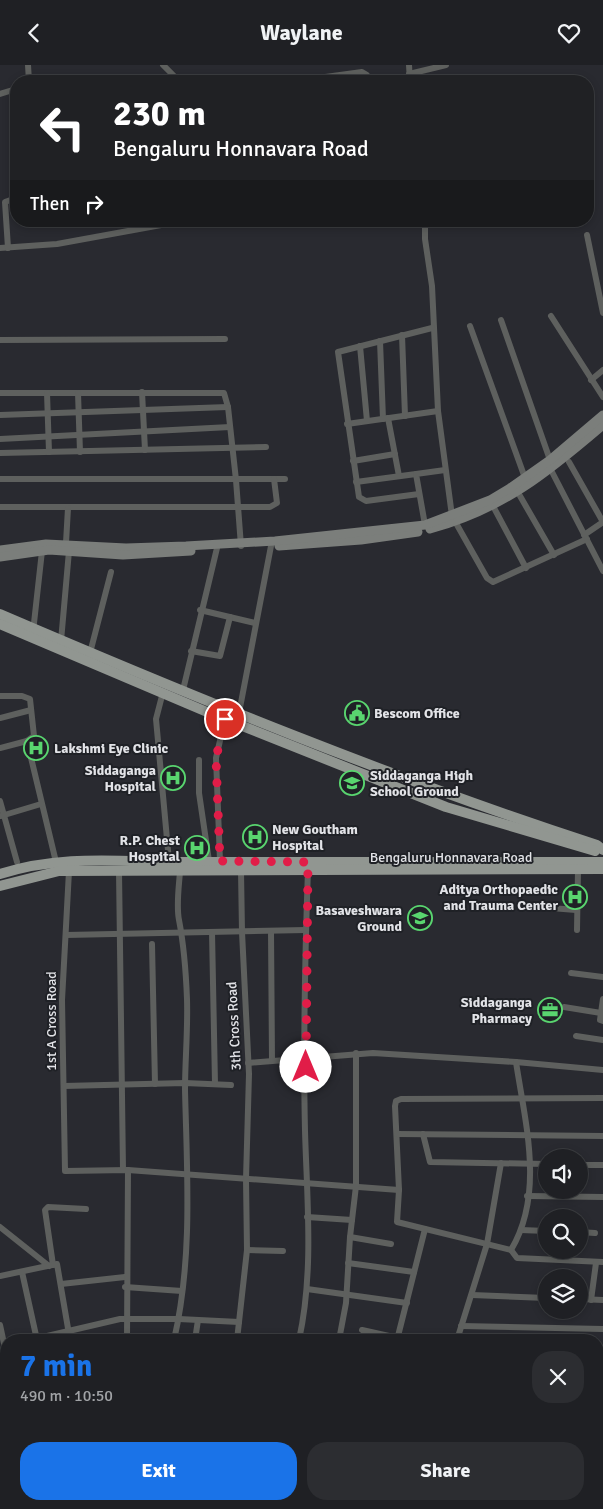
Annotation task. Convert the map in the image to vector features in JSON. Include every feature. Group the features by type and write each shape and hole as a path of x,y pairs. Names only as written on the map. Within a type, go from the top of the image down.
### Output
{"main road":[{"path":"0,550 46,543 139,555 425,525 453,519 516,489 525,478 550,464 603,415"},
{"path":"0,557 68,547 271,546 388,537 422,531 493,506 603,425"},
{"path":"0,614 33,633 164,688 183,690 454,797 597,845 602,850"},
{"path":"0,624 61,641 164,688 225,719 446,807 594,851 602,850"},
{"path":"570,862 583,856 581,847"},
{"name":"Bengaluru Honnavara Road","path":"0,874 56,862 84,859 220,861 308,867 603,869"},
{"name":"Bengaluru Honnavara Road","path":"0,885 46,873 69,871 241,871 308,867 603,863"}],"street":[{"path":"163,65 173,75"},
{"path":"418,75 446,65"},
{"path":"340,75 362,72 367,75"},
{"path":"8,247 5,202 10,201"},
{"path":"0,248 51,245 150,227"},
{"path":"425,227 431,277 432,328 438,411 453,519 487,578 493,582 497,581 554,555 585,537 603,522 569,462"},
{"path":"587,235 603,313"},
{"path":"551,316 603,397"},
{"path":"501,320 550,464 603,571"},
{"path":"470,326 525,478"},
{"path":"419,494 362,501 356,482 338,352 432,328"},
{"path":"402,335 405,416"},
{"path":"0,340 225,339"},
{"path":"380,341 386,418 399,476"},
{"path":"360,346 367,421"},
{"path":"591,379 603,370"},
{"path":"0,393 220,392 226,396 228,407 241,545"},
{"path":"47,393 50,452"},
{"path":"78,393 80,452"},
{"path":"142,393 145,450"},
{"path":"0,415 228,407"},
{"path":"347,424 438,411"},
{"path":"0,439 230,427"},
{"path":"11,439 11,453"},
{"path":"0,453 266,447"},
{"path":"353,461 395,454"},
{"path":"356,482 445,470"},
{"path":"416,474 425,525"},
{"path":"0,479 285,479"},
{"path":"0,507 238,508 275,506 277,503 274,479"},
{"path":"516,489 554,555"},
{"path":"493,506 526,568"},
{"path":"61,641 68,547 68,508"},
{"path":"239,713 271,546"},
{"path":"183,690 200,610 217,548"},
{"path":"33,633 42,551"},
{"path":"90,653 111,572"},
{"path":"200,610 255,623"},
{"path":"191,651 220,657 230,617"},
{"path":"164,688 156,719 169,861"},
{"path":"0,697 22,696 30,699 34,735 27,741 0,748"},
{"path":"0,718 31,710"},
{"path":"220,861 216,758 225,719"},
{"path":"27,741 56,862"},
{"path":"199,760 199,793 209,861"},
{"path":"0,801 2,816 17,861"},
{"path":"2,816 41,804"},
{"path":"300,1334 307,1289 308,1182 305,1130 308,867"},
{"path":"577,930 578,870"},
{"name":"1st A Cross Road","path":"69,871 62,1007 65,1171 125,1170"},
{"path":"119,871 125,1170 126,1334"},
{"path":"175,1334 179,1319 187,1236 188,1174 185,1083 187,1001 183,933 178,919 180,871"},
{"name":"3th Cross Road","path":"237,1334 247,1250 248,1063 241,871"},
{"path":"526,906 576,910"},
{"path":"66,935 306,930"},
{"path":"271,931 272,1060"},
{"path":"212,932 215,1084"},
{"path":"152,944 155,1084"},
{"path":"571,973 603,977"},
{"path":"603,999 600,1020 603,1021"},
{"path":"564,1007 601,1013"},
{"path":"576,1036 603,1040"},
{"path":"340,1334 346,1294 356,1186 356,1053"},
{"path":"248,1063 356,1053 516,1062 603,1070"},
{"path":"511,1250 520,1229 531,1164 516,1062"},
{"path":"64,1086 185,1083 231,1085"},
{"path":"591,1300 600,1263 517,1259 511,1250 397,1222 399,1189 395,1106 396,1101 401,1099 603,1098"},
{"path":"396,1134 603,1136"},
{"path":"423,1134 430,1162 538,1164"},
{"path":"459,1334 487,1244 501,1163"},
{"path":"588,1165 603,1165"},
{"path":"125,1170 399,1189"},
{"path":"527,1196 538,1195"},
{"path":"588,1195 603,1197"},
{"path":"51,1266 45,1210 48,1207 86,1209"},
{"path":"307,1217 352,1220"},
{"path":"0,1227 51,1266"},
{"path":"399,1334 425,1229"},
{"path":"520,1229 538,1230"},
{"path":"588,1233 595,1233"},
{"path":"350,1237 392,1244"},
{"path":"247,1250 282,1251"},
{"path":"348,1263 414,1272"},
{"path":"0,1276 57,1264 69,1332"},
{"path":"22,1271 33,1334"},
{"path":"61,1284 126,1277"},
{"path":"125,1287 182,1291"},
{"path":"307,1289 407,1303"},
{"path":"472,1295 538,1298"},
{"path":"588,1300 603,1300"},
{"path":"60,1334 125,1319 238,1322"},
{"path":"197,1334 198,1320"},
{"path":"461,1326 603,1329"},
{"path":"362,1330 378,1334"}],"place":[{"name":"Bescom Office","path":"357,713"},
{"name":"Lakshmi Eye Clinic","path":"36,748"},
{"name":"Siddaganga Hospital","path":"173,778"},
{"name":"Siddaganga High School Ground","path":"352,783"},
{"name":"New Goutham Hospital","path":"255,837"},
{"name":"R.P. Chest Hospital","path":"197,848"},
{"name":"Aditya Orthopaedic and Trauma Center","path":"575,897"},
{"name":"Basaveshwara Ground","path":"420,918"},
{"name":"Siddaganga Pharmacy","path":"550,1010"}],"route":[{"path":"225,719 216,758 220,861 308,862 306,1067"}]}
